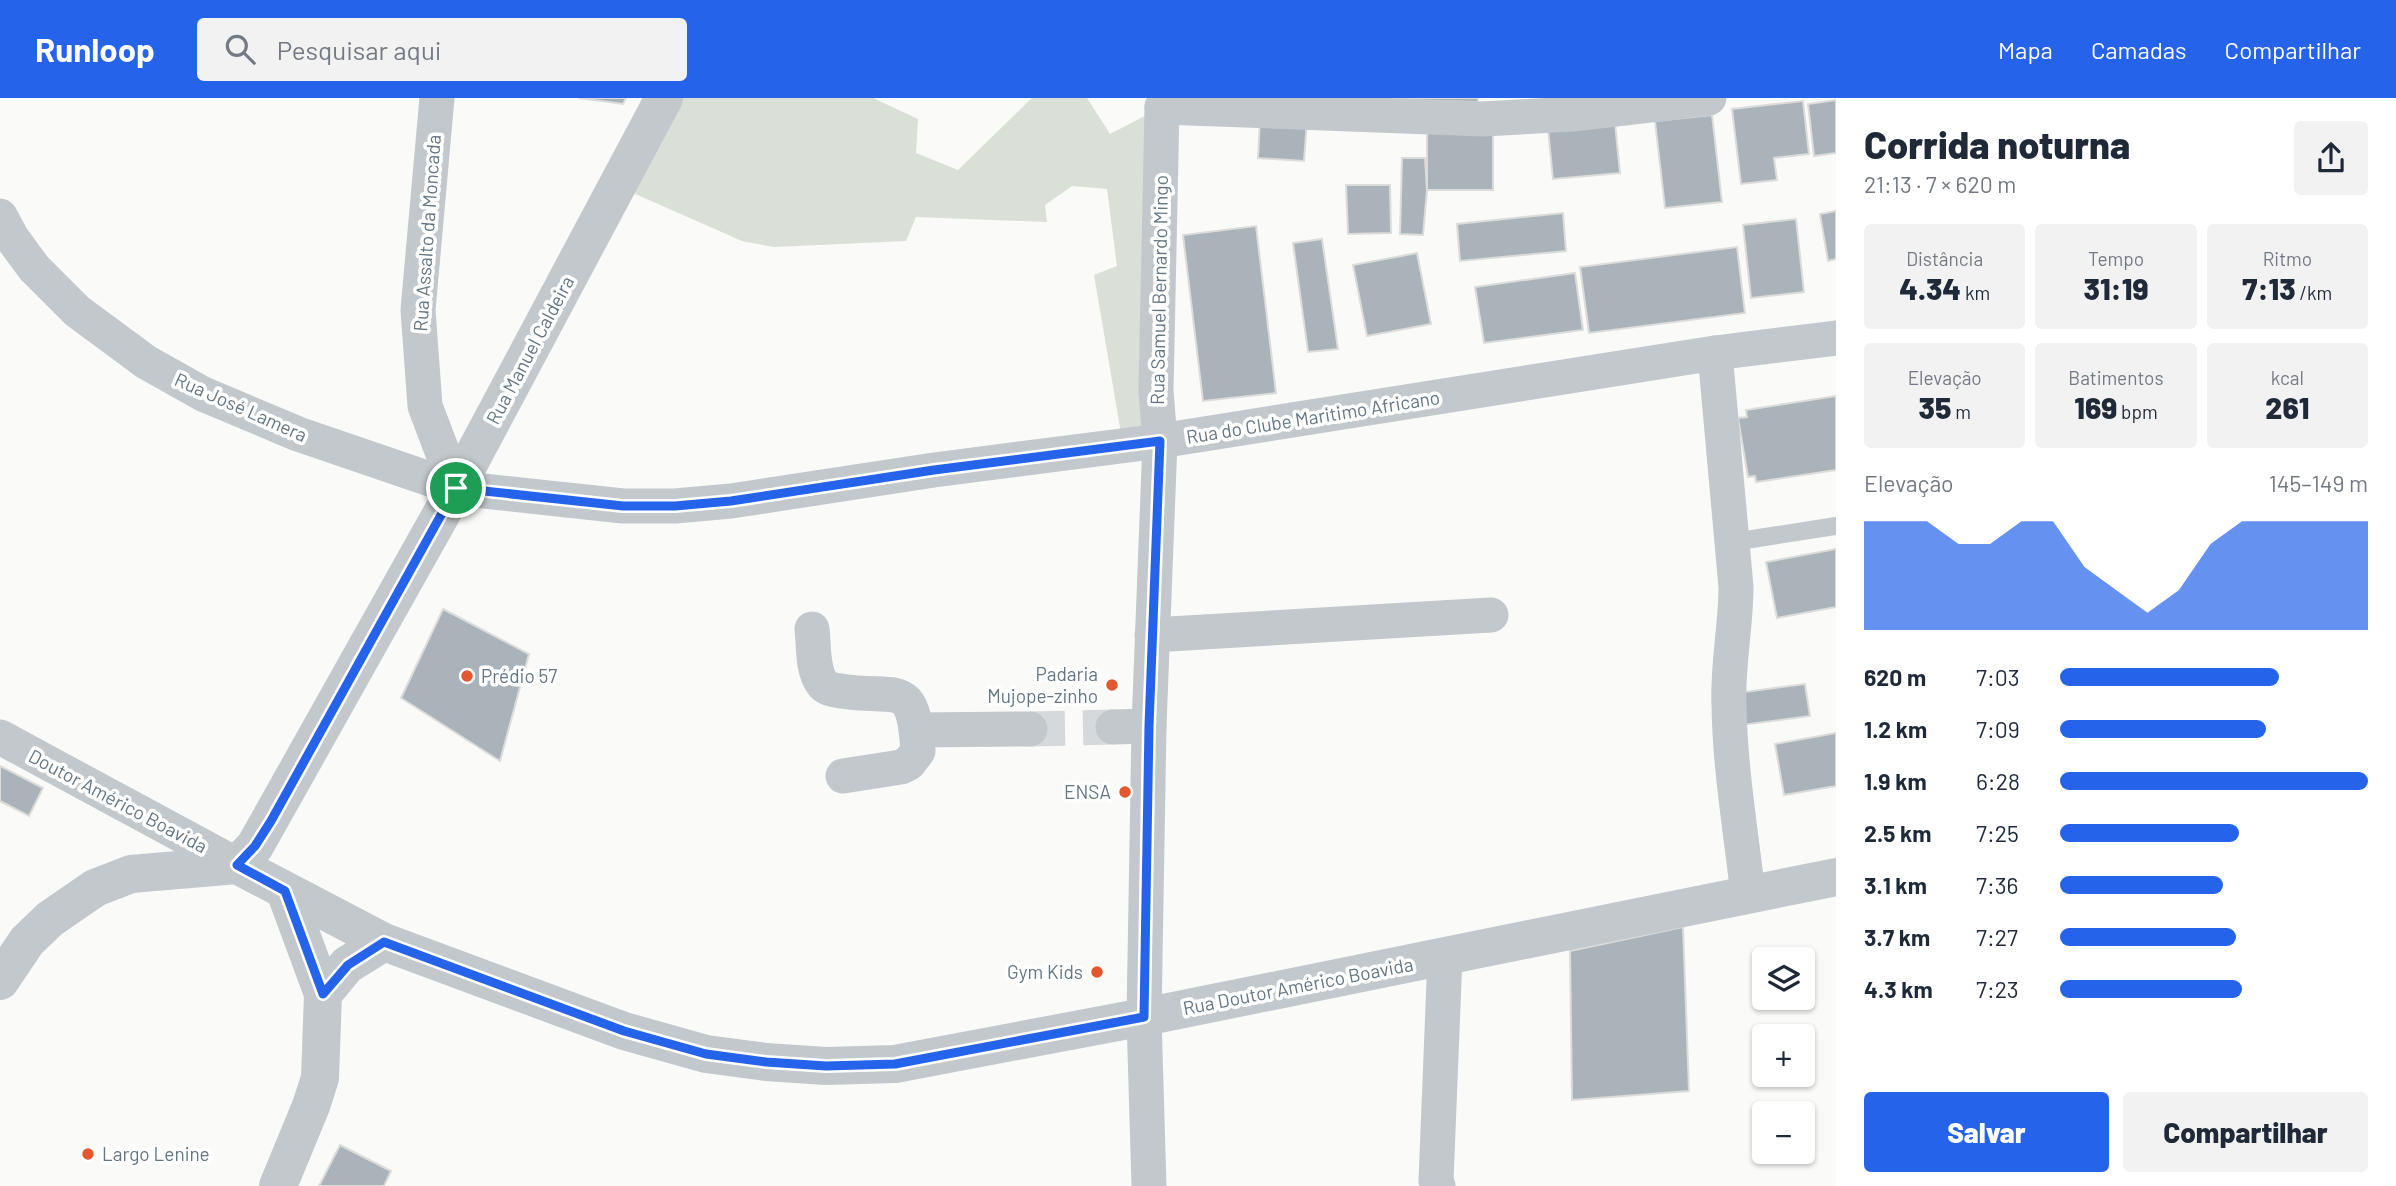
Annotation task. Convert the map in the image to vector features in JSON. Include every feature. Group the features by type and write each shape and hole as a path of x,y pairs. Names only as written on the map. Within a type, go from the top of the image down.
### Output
{"street":[{"name":"Rua Assalto da Moncada","path":"437,98 418,310 425,406 456,488"},
{"name":"Rua Manuel Caldeira","path":"237,865 255,846 271,821 456,488 664,98"},
{"path":"1159,103 1483,119 1500,108 1573,114 1709,98"},
{"name":"Rua Samuel Bernardo Mingo","path":"1149,1186 1144,1017 1149,726 1160,441 1156,391 1159,103"},
{"name":"Rua José Lamera","path":"0,216 27,258 57,291 108,336 146,362 203,394 298,434 456,488"},
{"name":"Rua do Clube Maritimo Africano","path":"456,488 623,506 675,506 731,501 934,470 1160,441 1716,353 1836,338"},
{"path":"1716,353 1733,542 1736,619 1728,704 1748,895"},
{"path":"1152,635 1490,615"},
{"path":"812,629 818,674 822,684 844,692 898,695 906,700 914,711 918,751 909,763 901,767 843,776"},
{"path":"1113,727 1149,726"},
{"path":"917,730 1030,729"},
{"name":"Doutor Américo Boavida","path":"0,737 237,865"},
{"path":"0,981 27,941 50,919 95,888 131,874 237,865"},
{"name":"Rua Doutor Américo Boavida","path":"237,865 384,942 624,1031 706,1054 826,1066 895,1064 1144,1017 1836,877"},
{"path":"278,1186 312,1106 320,1078 323,994 285,891"},
{"path":"323,994 348,965 384,942"},
{"path":"1438,1186 1436,1181 1445,956"}],"lane":[{"path":"1733,542 1836,526"}],"shaded area":[{"path":"664,98 873,98 918,119 916,153 958,170 1032,98 1087,98 1110,134 1162,107 1160,441 1123,445 1094,275 1117,266 1107,189 1072,186 1045,205 1047,222 916,217 906,241 774,247 742,241 617,186"}],"building":[{"path":"579,98 626,98 623,104"},
{"path":"1274,98 1478,98 1478,102"},
{"path":"1836,100 1836,153 1814,156 1808,104"},
{"path":"1803,101 1809,154 1774,158 1777,180 1741,184 1732,109"},
{"path":"1712,115 1722,202 1665,208 1655,121"},
{"path":"1260,119 1307,121 1304,161 1258,158"},
{"path":"1615,123 1620,173 1553,179 1548,129"},
{"path":"1493,128 1493,190 1427,190 1427,129"},
{"path":"1402,158 1425,158 1427,190 1423,235 1400,234"},
{"path":"1346,185 1390,185 1391,233 1348,234"},
{"path":"1836,211 1836,259 1828,261 1820,214"},
{"path":"1563,213 1566,251 1460,261 1457,224"},
{"path":"1796,219 1804,292 1751,298 1743,225"},
{"path":"1256,226 1276,393 1203,401 1183,235"},
{"path":"1322,239 1338,349 1308,352 1293,243"},
{"path":"1737,247 1745,313 1589,333 1580,267"},
{"path":"1417,253 1431,324 1367,336 1353,265"},
{"path":"1575,273 1583,330 1484,343 1475,287"},
{"path":"1836,396 1836,470 1756,482 1755,476 1748,477 1738,418 1747,417 1746,410"},
{"path":"1836,549 1836,607 1777,618 1766,562"},
{"name":"Prédio 57","path":"443,609 529,654 500,761 401,698"},
{"path":"1805,684 1810,716 1742,725 1737,693"},
{"path":"1836,733 1836,786 1784,795 1775,744"},
{"path":"0,766 43,788 29,816 0,801"},
{"path":"1683,927 1689,1091 1572,1100 1570,951"},
{"path":"340,1145 391,1171 384,1186 319,1186"}],"tunnel":[{"path":"1030,729 1113,727"}],"place":[{"name":"Prédio 57","path":"467,676"},
{"name":"Padaria Mujope-zinho","path":"1112,685"},
{"name":"ENSA","path":"1125,792"},
{"name":"Gym Kids","path":"1097,972"},
{"name":"Largo Lenine","path":"88,1154"}],"route":[{"path":"1160,441 1149,726 1144,1017 895,1064 826,1066 706,1054 624,1031 384,942 348,965 323,994 285,891 237,865 255,846 271,821 456,488 623,506 675,506 731,501 934,470 1160,441"}]}
